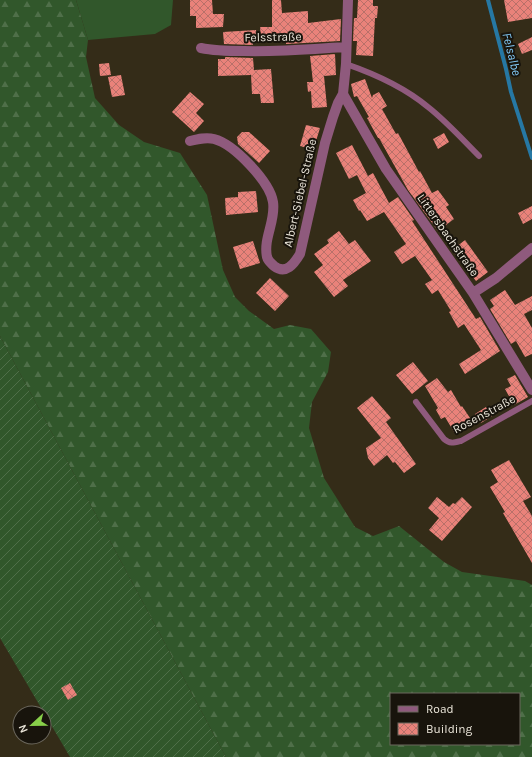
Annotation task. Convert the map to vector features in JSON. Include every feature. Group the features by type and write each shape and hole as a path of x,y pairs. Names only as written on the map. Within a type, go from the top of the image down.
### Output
{"street":[{"path":"343,94 346,64 348,0"},
{"name":"Felsstraße","path":"200,48 260,52 346,47"},
{"name":"Albert-Siebel-Straße","path":"190,141 207,138 215,139 226,145 251,167 264,182 270,192 274,212 266,254 270,263 282,270 293,264 300,254 325,143 338,103 343,94"},
{"name":"Littersbachstraße","path":"343,94 386,169 473,293 532,390"},
{"path":"473,293 496,278 532,248"}],"lane":[{"path":"346,64 368,72 417,98 430,108 479,156"},
{"name":"Rosenstraße","path":"416,402 444,438 448,442 454,443 461,441 532,401"}],"green space":[{"path":"0,0 76,0 88,40 86,57 95,98 119,125 144,142 180,153 207,195 223,270 235,297 249,311 274,329 290,325 311,329 331,352 328,372 312,402 309,428 324,478 355,527 373,536 399,526 444,562 462,572 525,581 532,585 532,757 226,757 0,336"},
{"path":"76,0 173,0 171,25 155,34 88,40"},
{"path":"0,336 226,757 70,757 52,726 52,705 39,705 0,638"}],"building":[{"path":"190,0 212,0 213,14 224,14 223,27 196,28 196,16 190,16"},
{"path":"272,0 281,0 282,13 308,11 308,23 341,19 340,41 286,44 286,38 261,39 260,27 272,27"},
{"path":"358,0 373,0 373,6 378,6 377,18 375,18 373,56 356,55 357,41 353,41 354,18 357,18"},
{"path":"504,0 532,0 532,18 508,22"},
{"path":"256,30 257,40 253,40 253,45 224,44 223,32"},
{"path":"532,37 532,50 522,54 518,44"},
{"path":"335,54 336,75 324,76 327,107 312,108 311,91 308,92 307,82 313,82 310,56"},
{"path":"225,57 253,58 254,70 271,69 274,103 261,103 260,94 252,94 251,75 218,76 218,59 225,59"},
{"path":"109,63 111,75 100,76 99,64"},
{"path":"121,75 125,95 112,97 108,77"},
{"path":"365,79 372,98 373,95 379,92 387,106 382,109 396,134 398,133 432,193 438,190 449,205 446,207 454,219 438,231 408,190 367,118 369,117 357,96 354,97 351,84"},
{"path":"190,92 204,104 196,113 204,121 194,132 172,112"},
{"path":"306,125 320,128 316,141 313,141 311,149 300,146"},
{"path":"242,132 249,132 270,151 259,163 238,144 237,137"},
{"path":"444,133 449,142 438,149 433,139"},
{"path":"352,145 368,176 373,173 389,203 398,197 476,319 480,317 500,351 465,374 459,364 481,350 464,324 458,328 449,312 451,311 438,290 432,294 425,284 432,280 415,256 402,264 394,252 406,244 384,212 367,221 360,210 359,211 353,200 366,193 357,175 349,179 336,153"},
{"path":"256,191 258,212 226,215 225,198 238,197 238,192"},
{"path":"532,206 532,219 523,224 518,213"},
{"path":"339,231 349,244 355,240 371,261 343,280 348,286 334,297 314,272 323,265 314,254 329,243 327,240"},
{"path":"465,240 488,272 476,281 452,250"},
{"path":"253,241 260,263 240,269 233,247"},
{"path":"270,278 289,296 275,311 256,293"},
{"path":"505,290 515,305 532,296 532,310 524,314 532,328 532,354 525,357 516,341 511,344 490,309 494,306 490,300"},
{"path":"413,362 428,381 412,394 396,375"},
{"path":"515,375 528,397 514,405 505,389 511,386 507,379"},
{"path":"437,378 448,392 451,390 461,407 462,406 472,421 454,432 445,417 441,419 436,410 438,408 425,386"},
{"path":"372,396 391,418 386,422 416,464 404,473 387,455 374,466 368,458 366,448 381,438 357,408"},
{"path":"486,407 492,416 481,423 475,414"},
{"path":"509,460 531,497 523,501 532,516 532,563 490,487 498,482 491,470"},
{"path":"437,497 449,507 453,503 455,504 462,497 472,507 442,541 429,530 439,518 428,508"},
{"path":"70,683 77,695 68,700 61,688"}],"waterway":[{"name":"Felsalbe","path":"488,0 511,92 532,158"}]}
